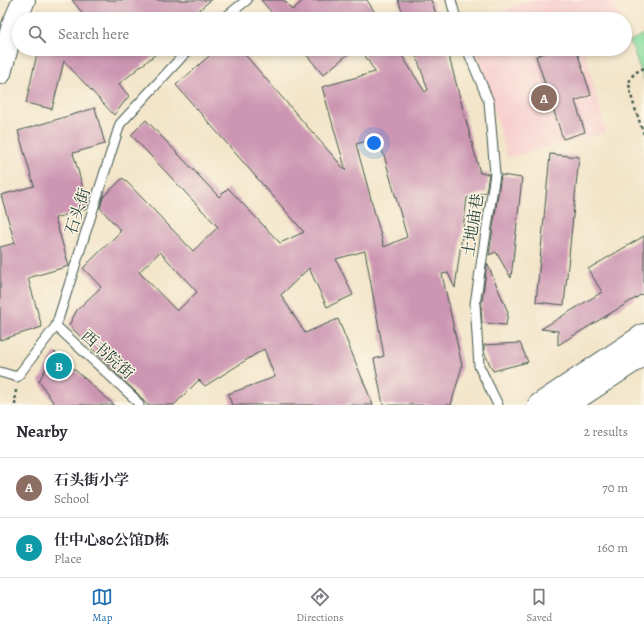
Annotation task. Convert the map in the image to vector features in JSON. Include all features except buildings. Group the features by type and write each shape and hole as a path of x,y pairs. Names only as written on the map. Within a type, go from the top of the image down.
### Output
{"main road":[{"path":"19,12 24,0"},
{"path":"1,66 12,28"},
{"path":"539,405 644,335"},
{"path":"567,405 644,354"}],"lane":[{"path":"231,12 246,0"},
{"path":"451,0 454,12"},
{"name":"石头街","path":"0,372 17,377 56,326 120,124 183,56"},
{"name":"土地庙巷","path":"470,56 489,102 495,174 475,304 479,366 498,405"},
{"name":"西书院街","path":"56,326 140,405"}],"path":[{"path":"644,68 635,72 629,81 630,93 644,135"}],"shaded area":[{"path":"531,0 612,0 618,12 500,12"},
{"path":"478,56 586,56 606,132 507,158 482,65"}],"green space":[{"path":"644,34 644,80 632,47 632,40"}],"place":[{"name":"石头街小学","path":"544,98"},
{"name":"仕中心80公馆D栋","path":"59,366"}]}
